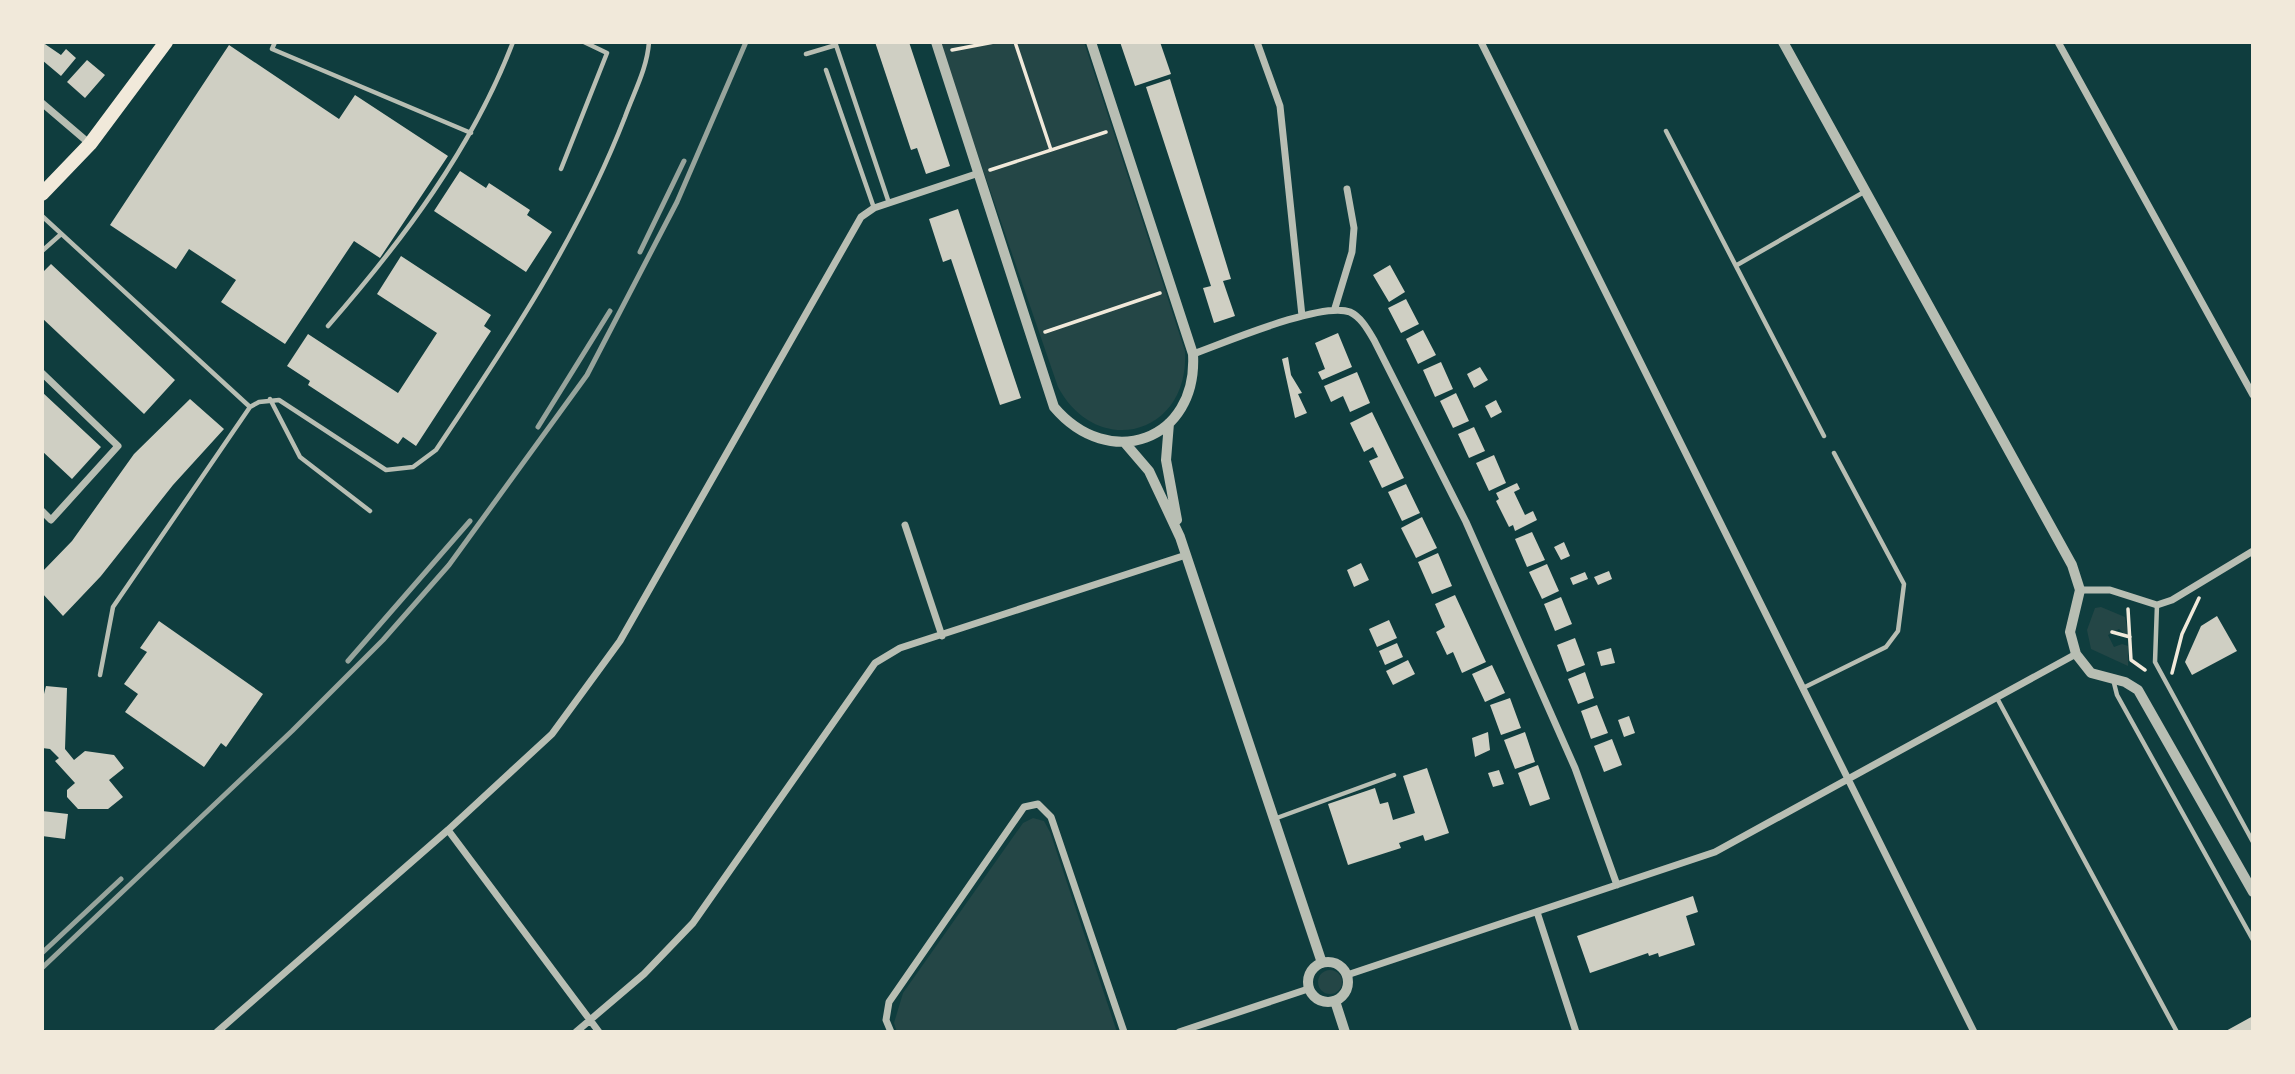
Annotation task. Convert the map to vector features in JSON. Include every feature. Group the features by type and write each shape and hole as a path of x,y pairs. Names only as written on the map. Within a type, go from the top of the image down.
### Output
{"main road":[{"path":"42,194 90,144 166,42"}],"street":[{"path":"937,47 1054,407 1068,423 1084,435 1104,442 1125,443 1153,433 1169,423 1184,405 1191,389 1193,354 1121,127 1091,42"},
{"path":"1257,42 1280,106 1302,316"},
{"path":"1481,42 1974,1032"},
{"path":"1783,42 2072,565 2080,590 2070,632 2076,654 2091,673 2112,678 2138,690 2253,892"},
{"path":"2057,42 2253,395"},
{"path":"42,103 90,144"},
{"path":"218,1032 448,830 552,734 620,641 860,217 874,208 979,173"},
{"path":"1335,308 1352,252 1354,228 1347,189"},
{"path":"1193,354 1302,316 1335,308 1358,316 1374,340 1466,522 1575,768 1617,885"},
{"path":"42,373 118,446 51,520 42,511"},
{"path":"1169,423 1166,460 1180,537"},
{"path":"1125,443 1149,471 1180,537 1322,963"},
{"path":"905,525 942,636"},
{"path":"2080,590 2110,590 2157,605 2172,600 2253,551"},
{"path":"576,1032 644,974 693,923 875,663 900,649 1186,555"},
{"path":"1347,975 1715,852 1849,781 2076,654"},
{"path":"891,1032 886,1020 889,1002 1024,807 1038,804 1051,817 1124,1032"},
{"path":"448,830 599,1032"},
{"path":"1537,912 1576,1032"},
{"path":"1322,963 1337,964 1347,975 1346,991 1335,1001 1319,1000 1308,989 1310,973 1322,963"},
{"path":"1179,1032 1308,989"},
{"path":"1335,1001 1345,1032"}],"lane":[{"path":"275,42 272,49 471,134"},
{"path":"328,326 383,264 471,134 491,97 513,42"},
{"path":"561,169 607,53 584,42"},
{"path":"100,674 113,607 250,407 270,399 287,405 386,470 413,467 436,450 549,278 608,161 647,62 649,42"},
{"path":"806,54 836,46 889,203"},
{"path":"826,70 874,208"},
{"path":"1666,131 1824,436"},
{"path":"1737,265 1865,192"},
{"path":"42,216 250,407"},
{"path":"42,251 60,235"},
{"path":"270,399 300,457 370,512"},
{"path":"1803,688 1886,647 1898,631 1904,584 1833,453"},
{"path":"2157,605 2155,662 2253,842"},
{"path":"2112,678 2117,695 2253,940"},
{"path":"1997,698 2177,1032"},
{"path":"1273,819 1394,775"}],"path":[{"path":"937,47 995,42"},
{"path":"1015,42 1051,150"},
{"path":"979,173 1121,127"},
{"path":"1030,337 1172,289"},
{"path":"2171,676 2182,634 2208,577"},
{"path":"2119,606 2129,609 2132,660 2148,671 2151,679"},
{"path":"2112,632 2130,637"}],"shaded area":[{"path":"939,42 1084,42 1185,351 1183,380 1173,402 1157,419 1138,428 1117,430 1095,424 1075,410 1058,387"},
{"path":"2101,607 2125,617 2129,638 2119,629 2108,635 2114,647 2122,644 2128,646 2128,666 2091,649 2087,630 2095,608"},
{"path":"1033,818 1044,821 1050,832 1117,1032 897,1032 894,1023 903,993 1023,823"},
{"path":"1330,970 1338,974 1342,982 1338,990 1330,994 1322,990 1318,982 1322,974"}],"building":[{"path":"42,42 61,55 66,49 76,58 61,76 42,60"},
{"path":"875,42 909,42 950,166 926,174 917,148 911,150"},
{"path":"1120,42 1160,42 1171,74 1135,86"},
{"path":"229,45 339,119 355,95 448,156 380,258 354,241 285,344 221,302 236,280 189,249 176,269 110,225"},
{"path":"87,60 105,75 85,98 67,82"},
{"path":"1170,79 1231,279 1223,281 1235,316 1214,323 1203,288 1211,286 1146,87"},
{"path":"460,171 486,188 489,183 530,210 527,215 552,232 526,272 434,211"},
{"path":"958,209 1021,398 1000,405 951,259 943,262 929,219"},
{"path":"401,256 491,315 484,326 491,331 416,446 403,437 398,444 308,385 310,381 287,366 308,334 398,393 437,333 377,294"},
{"path":"51,264 175,380 144,414 42,318 42,273"},
{"path":"1390,265 1405,292 1389,302 1373,275"},
{"path":"1406,299 1419,324 1401,333 1388,308"},
{"path":"1423,330 1436,355 1418,364 1406,339"},
{"path":"1338,333 1352,367 1322,380 1318,372 1325,369 1315,343"},
{"path":"1288,357 1291,375 1302,393 1298,394 1307,413 1295,418 1282,359"},
{"path":"1441,362 1453,389 1435,397 1423,370"},
{"path":"1480,367 1488,380 1474,388 1467,374"},
{"path":"1357,372 1370,403 1350,412 1343,396 1331,402 1324,386"},
{"path":"42,392 101,447 72,479 42,451"},
{"path":"1456,393 1469,421 1453,428 1440,401"},
{"path":"190,399 224,429 173,485 101,576 63,616 42,593 42,572 72,541 134,454"},
{"path":"1496,400 1502,412 1491,418 1485,406"},
{"path":"1372,412 1404,478 1382,488 1369,461 1378,457 1373,447 1364,452 1350,423"},
{"path":"1474,427 1485,451 1469,458 1458,434"},
{"path":"1494,455 1506,483 1489,491 1476,463"},
{"path":"1517,483 1520,489 1514,492 1525,515 1533,511 1537,520 1515,531 1513,525 1509,527 1496,501 1499,499 1496,493"},
{"path":"1406,484 1420,513 1402,521 1388,492"},
{"path":"1422,517 1437,548 1416,558 1401,528"},
{"path":"1532,532 1545,560 1527,567 1515,539"},
{"path":"1564,542 1570,556 1561,560 1554,547"},
{"path":"1438,553 1452,586 1432,594 1418,562"},
{"path":"1361,563 1369,580 1354,587 1347,570"},
{"path":"1547,564 1559,591 1542,599 1529,572"},
{"path":"1609,571 1612,579 1598,585 1594,577"},
{"path":"1585,572 1588,579 1573,585 1570,578"},
{"path":"1455,595 1486,662 1462,673 1453,652 1447,655 1436,632 1445,627 1435,604"},
{"path":"1561,597 1572,624 1555,631 1544,604"},
{"path":"2217,616 2237,651 2192,675 2185,662 2201,626"},
{"path":"1389,620 1397,638 1377,647 1369,629"},
{"path":"159,621 263,694 226,747 221,743 204,767 125,712 138,694 124,684 147,652 140,648"},
{"path":"1575,638 1585,665 1567,672 1557,645"},
{"path":"1397,643 1403,657 1385,665 1379,651"},
{"path":"1611,648 1615,663 1601,666 1597,652"},
{"path":"1408,660 1415,674 1393,685 1386,671"},
{"path":"1492,665 1505,693 1485,702 1472,674"},
{"path":"1585,672 1594,698 1578,704 1568,679"},
{"path":"46,686 67,688 65,749 74,760 85,751 114,755 124,768 109,780 123,797 108,809 78,809 67,797 67,790 75,783 55,761 59,758 50,749 42,748 42,702"},
{"path":"1510,698 1521,728 1501,735 1490,705"},
{"path":"1597,705 1608,733 1591,739 1581,711"},
{"path":"1629,716 1635,733 1624,737 1618,720"},
{"path":"1488,732 1490,750 1475,757 1472,738"},
{"path":"1525,732 1535,762 1515,769 1504,740"},
{"path":"1612,739 1622,765 1604,772 1594,746"},
{"path":"1538,765 1550,799 1530,806 1518,773"},
{"path":"1427,768 1449,833 1425,841 1423,835 1399,843 1401,848 1348,865 1328,804 1375,788 1380,804 1388,802 1393,820 1415,813 1403,776"},
{"path":"1499,770 1504,784 1493,787 1488,773"},
{"path":"42,811 68,814 65,839 42,836"},
{"path":"1693,896 1698,912 1686,916 1695,945 1659,957 1658,953 1649,956 1648,953 1590,973 1577,936"},
{"path":"2253,1016 2253,1032 2224,1032"}],"railway":[{"path":"42,968 292,731 383,640 449,565 587,375 677,202 746,42"},
{"path":"640,252 684,161"},
{"path":"538,427 610,311"},
{"path":"348,661 470,521"},
{"path":"42,953 121,879"}]}
